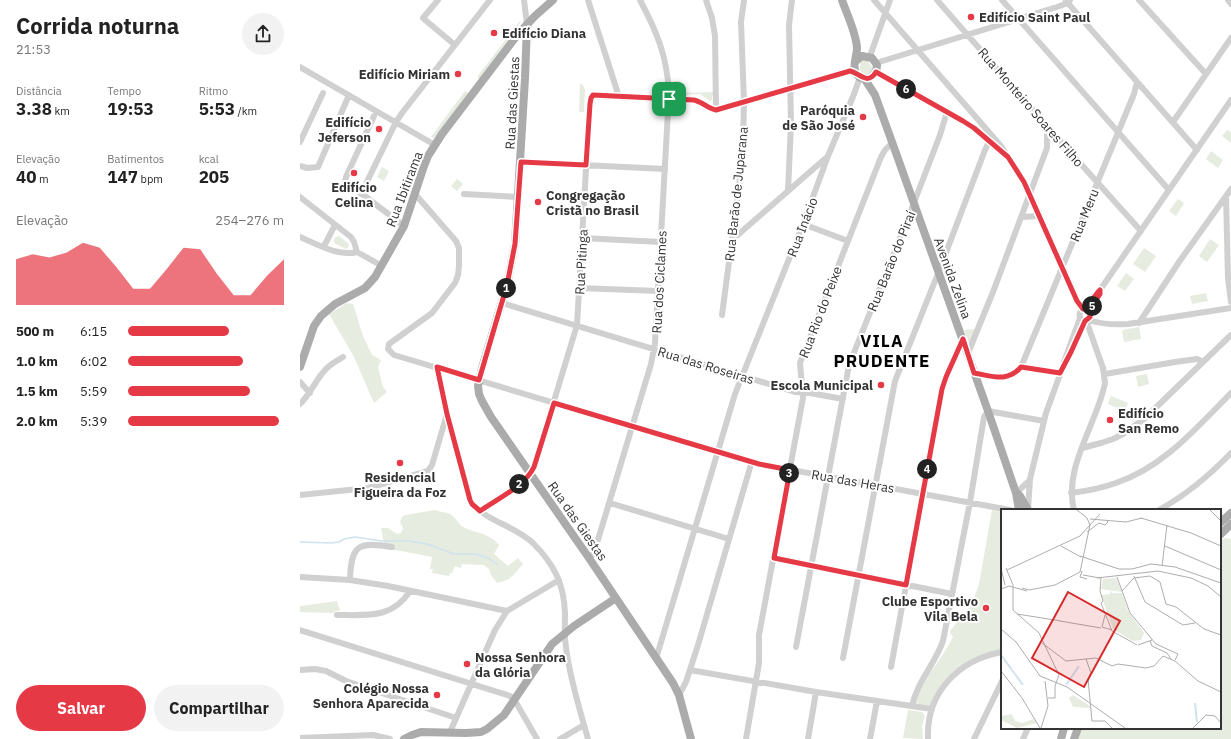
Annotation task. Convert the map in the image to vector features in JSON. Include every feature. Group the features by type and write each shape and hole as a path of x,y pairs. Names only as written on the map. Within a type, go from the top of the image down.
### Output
{"main road":[{"name":"Rua Ibitirama","path":"300,367 314,326 321,316 335,304 365,288 382,266 404,226 424,166 435,145 518,34 553,0"},
{"path":"842,0 857,48 854,67 860,76 870,78 876,70 869,56 854,36"},
{"name":"Rua das Giestas","path":"527,25 521,162 515,244 507,285 479,380 478,394 485,407 673,683 679,695 691,739"},
{"path":"856,61 862,56 869,56"},
{"name":"Avenida Zelina","path":"875,95 876,70"},
{"name":"Avenida Zelina","path":"860,76 875,95 893,142 1016,493 1024,509"},
{"path":"1221,522 1231,513"},
{"path":"1221,533 1231,524"},
{"path":"404,739 421,732 456,734 481,732 487,729 504,715 552,644 565,632 616,598"},
{"path":"1061,739 1064,729"},
{"path":"1074,739 1078,729"}],"street":[{"path":"438,0 423,18 455,45"},
{"path":"361,194 396,122 490,0"},
{"path":"524,0 527,25"},
{"path":"588,0 619,96"},
{"name":"Rua dos Ciclames","path":"589,558 594,553 610,503 654,349 669,99 668,76 663,52 654,28 640,0"},
{"path":"706,0 712,18 715,36 716,110 846,72 860,76"},
{"name":"Rua Barão de Juparana","path":"722,315 740,178 744,102 741,22 744,0"},
{"path":"788,191 791,124 789,25 792,0"},
{"path":"874,0 979,121 991,138 1008,157 1018,172 1030,196 1077,301 1085,315 1105,374 1104,388 1082,448 1074,475 1071,493 1074,509"},
{"path":"869,56 890,0"},
{"name":"Rua Monteiro Soares Filho","path":"937,0 1059,140 1141,231"},
{"path":"1002,0 1169,190"},
{"path":"1140,0 1206,74"},
{"path":"1228,0 1231,4"},
{"path":"876,70 918,50 1057,8 1068,1 1197,150"},
{"path":"1173,122 1231,38"},
{"path":"300,67 435,145"},
{"path":"876,70 991,138"},
{"name":"Rua Inácio","path":"656,659 735,394 860,76"},
{"name":"Rua Meru","path":"1021,367 1134,94 1137,82"},
{"path":"300,142 323,93"},
{"path":"300,166 307,168 318,167 349,95"},
{"name":"Rua Pitinga","path":"531,474 577,325 591,98 594,95 694,100 716,110"},
{"path":"1025,509 1030,480 1044,421 1067,350 1098,292 1231,100"},
{"name":"Rua Barão do Piraí","path":"796,648 849,365 940,135 947,112"},
{"path":"374,116 346,178 346,182 404,226"},
{"path":"974,128 979,121"},
{"path":"968,353 1022,217 1047,148 1047,126"},
{"path":"843,658 895,381 939,271 984,150 991,138"},
{"path":"1047,148 1059,140"},
{"name":"Rua Rio do Peixe","path":"746,739 760,656 759,635 802,407 804,392 800,374 800,363 880,157 893,142"},
{"path":"732,240 828,156"},
{"path":"521,162 665,169"},
{"path":"1139,323 1179,262 1231,188"},
{"name":"Rua das Heras","path":"415,194 456,241 459,248 458,270 455,282 432,313 389,344 388,349 394,355 752,461 790,470 1005,509"},
{"path":"464,194 519,197"},
{"path":"1226,196 1228,278 1231,302"},
{"path":"300,197 352,240 357,252 382,266"},
{"path":"1022,217 1039,216"},
{"path":"803,224 848,241"},
{"path":"324,246 335,225"},
{"path":"300,237 342,253 350,254 357,252"},
{"path":"582,238 661,242"},
{"path":"579,288 658,292"},
{"name":"Rua das Roseiras","path":"502,303 795,392 804,392 843,399"},
{"path":"1085,315 1100,323 1114,325 1139,323 1231,308"},
{"path":"1082,448 1113,438 1144,420 1231,335"},
{"path":"891,667 944,384 963,339"},
{"path":"300,404 310,393 324,371 331,364 343,357"},
{"path":"1105,374 1197,359 1203,362"},
{"path":"437,367 447,414 472,504 480,511 524,536 548,560 555,570 564,602 566,648 588,739"},
{"path":"974,373 1002,378 1015,373 1021,367 1061,371"},
{"path":"300,382 310,393"},
{"path":"1071,493 1102,488 1117,483 1148,468 1183,442 1231,393"},
{"path":"912,706 918,688 941,648 970,502 984,417 988,411 1044,421"},
{"path":"300,495 368,488 428,471 432,466 447,414"},
{"path":"982,432 994,427"},
{"path":"1161,509 1192,489 1231,453"},
{"path":"679,695 690,670 752,461"},
{"path":"480,511 531,474"},
{"path":"1016,493 1030,480"},
{"path":"610,503 729,539"},
{"path":"350,580 352,556 358,549 368,544 392,547"},
{"path":"774,558 952,594"},
{"path":"300,577 350,580 507,611"},
{"path":"456,734 456,718 495,630 507,611 559,580"},
{"path":"337,615 369,615 384,613 399,604 410,591"},
{"path":"300,630 510,696 514,699 537,739"},
{"path":"928,739 929,717 938,696 948,681 962,667 980,658 1001,652"},
{"path":"300,670 315,669 326,671 346,681 456,718"},
{"path":"690,670 816,692 932,709"},
{"path":"974,739 1001,684"},
{"path":"808,739 816,692"},
{"path":"870,739 876,701"},
{"path":"560,739 584,725"},
{"path":"1023,739 1028,729"},
{"path":"300,738 373,735 390,739"}],"shaded area":[{"path":"520,21 521,22 479,79 477,77"},
{"path":"861,60 867,60 872,67 872,71 866,75 862,74 860,68"},
{"path":"674,81 680,81 681,93 715,92 714,95 712,95 712,100 710,101 700,94 675,95"},
{"path":"580,84 583,85 585,90 584,112 579,112"},
{"path":"465,91 468,93 434,138 431,137"},
{"path":"1227,130 1231,132 1231,143 1222,136"},
{"path":"1211,151 1223,160 1218,168 1206,159"},
{"path":"382,167 389,171 384,181 377,177"},
{"path":"457,179 463,184 457,191 451,186"},
{"path":"1178,199 1184,203 1176,216 1169,211"},
{"path":"339,236 349,244 348,248 346,249 334,243 334,238"},
{"path":"1210,239 1219,245 1207,262 1199,256"},
{"path":"1144,248 1156,256 1145,272 1133,264"},
{"path":"1126,273 1134,279 1125,291 1117,286"},
{"path":"1206,293 1208,301 1192,304 1190,296"},
{"path":"347,303 353,304 363,336 372,355 381,360 378,367 383,387 387,392 374,403 354,357 329,314"},
{"path":"1139,327 1141,339 1124,342 1122,330"},
{"path":"975,329 969,343 964,330"},
{"path":"1147,374 1149,384 1138,387 1136,376"},
{"path":"1111,396 1128,403 1125,411 1108,404"},
{"path":"435,510 450,514 463,527 486,535 495,541 499,545 494,554 508,566 518,558 523,564 515,574 502,582 497,583 491,575 489,569 484,565 462,564 461,568 455,566 449,576 432,573 433,569 430,569 432,557 385,549 381,528 388,528 397,534 401,533 403,528 400,522 402,517 405,515"},
{"name":"Clube Esportivo Vila Bela","path":"992,510 1001,512 1001,649 976,657 954,671 939,687 929,707 915,704 927,678 953,637 950,631 972,604 979,584"},
{"path":"1225,538 1231,539 1231,739 1077,739 1082,729 1221,729 1221,540"},
{"path":"337,601 340,610 332,613 300,612 300,606"},
{"path":"908,710 922,712 925,716 922,726 923,739 903,738"}],"waterway":[{"path":"300,542 331,543 355,537 382,541 409,541 427,544 454,554 476,554 488,558 497,564"}],"place":[{"name":"Edifício Saint Paul","path":"971,17"},
{"name":"Edifício Diana","path":"494,33"},
{"name":"Edifício Miriam","path":"458,74"},
{"name":"Paróquia de São José","path":"863,117"},
{"name":"Edifício Jeferson","path":"379,129"},
{"name":"Edifício Celina","path":"354,173"},
{"name":"Congregação Cristã no Brasil","path":"538,202"},
{"name":"Escola Municipal","path":"881,385"},
{"name":"Edifício San Remo","path":"1110,420"},
{"name":"Residencial Figueira da Foz","path":"400,463"},
{"name":"Clube Esportivo Vila Bela","path":"986,608"},
{"name":"Nossa Senhora da Glória","path":"467,664"},
{"name":"Colégio Nossa Senhora Aparecida","path":"437,695"}],"district":[{"name":"VILA PRUDENTE","path":"882,351"}],"route":[{"path":"850,71 864,78 870,78 876,72 974,128 1008,157 1024,182 1077,301 1083,309 1085,309 1088,303 1100,290 1100,294 1089,311 1090,317 1085,321 1079,332 1065,366 1060,373 1021,367 1010,376 1002,378 974,373 963,339 942,389 906,585 774,558 790,470 759,464 554,403 531,474 480,511 475,508 470,500 447,414 437,367 479,380 507,285 515,244 521,162 586,165 590,104 593,95 669,99 699,101 711,109 716,110 850,71"}]}
